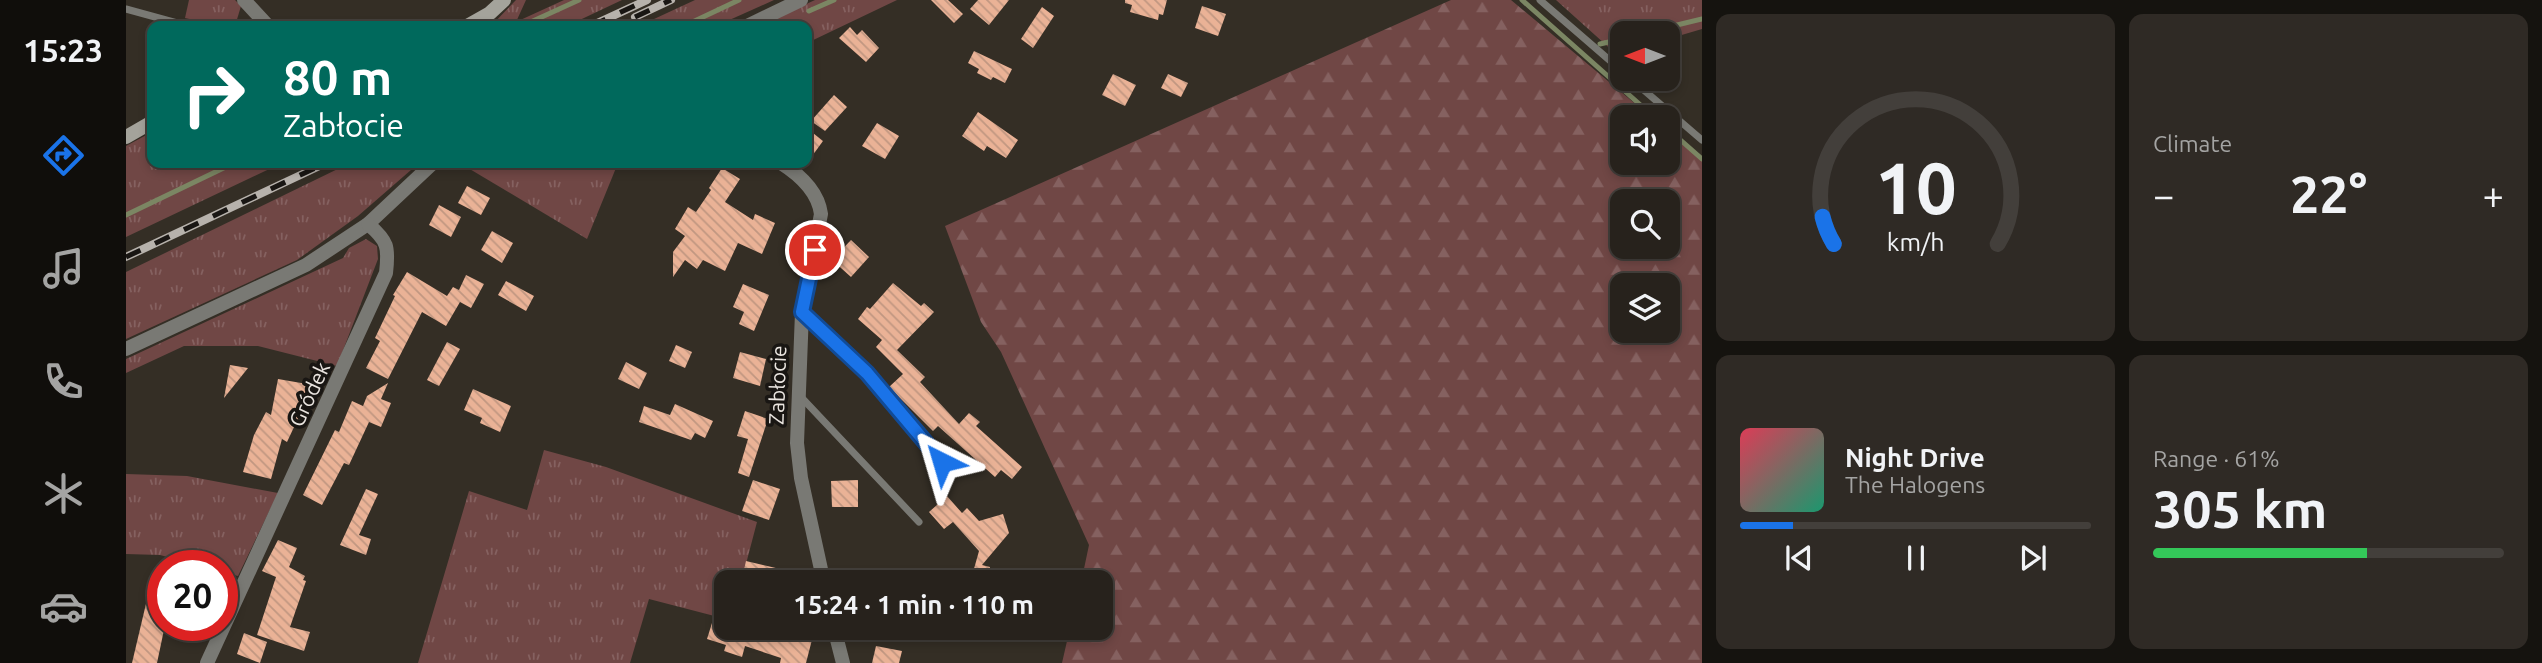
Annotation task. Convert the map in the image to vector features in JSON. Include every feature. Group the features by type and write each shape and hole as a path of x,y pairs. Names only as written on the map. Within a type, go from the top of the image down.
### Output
{"street":[{"path":"244,0 263,21"},
{"path":"476,21 504,0"},
{"path":"757,21 801,0"},
{"path":"126,137 147,125"},
{"path":"126,349 306,265 368,224 428,168"},
{"name":"Zabłocie","path":"786,168 809,187 819,201 819,229 802,312 796,443 821,570"},
{"name":"Gródek","path":"207,663 386,273 388,255 383,236 368,224"},
{"path":"837,640 843,663"}],"lane":[{"path":"1540,0 1610,61"},
{"path":"126,9 170,21"},
{"path":"1645,91 1702,140"},
{"path":"802,312 867,373 942,462"},
{"path":"798,394 919,522"}],"green space":[{"path":"189,0 235,0 241,6 236,21 198,21 185,18"},
{"path":"516,0 526,0 516,21 496,21"},
{"path":"564,0 622,0 578,21 518,21"},
{"path":"695,0 774,0 727,21 650,21"},
{"path":"815,0 897,0 812,41 812,21 770,21"},
{"path":"1451,0 1511,0 1610,83 1610,91 1620,91 1637,105 1610,105 1610,175 1680,175 1680,141 1702,160 1702,663 1062,663 1067,640 1113,640 1113,570 1084,570 1089,545 1001,352 981,322 945,226"},
{"path":"1556,0 1702,0 1702,29 1680,35 1680,21 1610,21 1610,49"},
{"path":"147,135 147,168 271,168 126,237 126,146"},
{"path":"340,168 413,168 358,216 297,260 126,339 126,272"},
{"path":"468,168 616,168 587,239"},
{"path":"366,239 377,246 378,259 337,366 258,346 184,346 126,373 126,359 343,258 349,248"},
{"path":"544,450 606,467 757,522 744,570 714,570 714,616 649,599 630,663 418,663 469,491 527,510"},
{"path":"126,474 187,476 278,493 238,576 238,550 147,550 147,555 126,554"}],"building":[{"path":"931,0 948,0 963,14 954,23"},
{"path":"978,0 1009,0 989,25 970,9"},
{"path":"1125,0 1167,0 1163,15 1159,14 1158,20 1130,12 1132,5 1125,3"},
{"path":"1202,6 1226,14 1218,36 1195,28"},
{"path":"1042,7 1054,16 1033,48 1021,39"},
{"path":"850,27 857,35 862,30 879,48 866,62 839,38"},
{"path":"974,51 1012,69 1005,83 977,73 979,69 968,63"},
{"path":"1113,74 1136,85 1125,106 1102,95"},
{"path":"1168,74 1188,83 1181,97 1161,88"},
{"path":"834,95 847,107 825,131 812,120"},
{"path":"978,112 1018,140 1006,158 987,146 984,151 962,136"},
{"path":"877,123 899,136 885,159 862,146"},
{"path":"812,134 823,141 812,156"},
{"path":"722,168 740,179 725,202 753,220 755,214 775,223 762,254 738,243 725,271 703,260 697,269 685,260 673,277 673,252 685,236 675,229 688,207 696,212"},
{"path":"467,186 490,198 481,215 458,203"},
{"path":"439,205 461,217 451,237 429,225"},
{"path":"492,231 513,243 502,263 481,250"},
{"path":"851,240 869,257 851,277 832,260"},
{"path":"407,272 447,296 453,287 459,290 466,275 484,284 471,308 460,302 446,326 422,312 388,379 366,368 380,341 375,338 395,296 393,295"},
{"path":"506,281 534,296 526,311 498,295"},
{"path":"893,283 921,306 924,303 934,312 897,350 925,377 920,382 959,424 969,413 980,422 976,426 1022,467 1012,479 1001,470 995,477 938,426 933,431 889,387 903,374 876,347 882,340 858,319"},
{"path":"743,284 769,295 754,331 739,324 744,312 733,307"},
{"path":"447,342 460,349 439,386 427,380"},
{"path":"676,345 692,352 685,368 669,361"},
{"path":"740,352 766,359 760,386 733,378"},
{"path":"626,362 647,373 639,389 618,379"},
{"path":"230,365 248,368 224,398"},
{"path":"278,379 307,384 302,410 287,442 282,439 271,479 243,472 254,435 266,412 271,415"},
{"path":"388,383 381,399 391,403 381,427 369,422 349,465 344,463 322,505 303,495 335,430 339,432 352,401 363,406 367,396"},
{"path":"473,389 511,406 500,432 480,423 482,418 464,410"},
{"path":"675,404 713,421 705,438 695,433 691,440 639,422 644,406 670,415"},
{"path":"745,411 768,419 749,477 738,473 748,439 737,436"},
{"path":"753,480 780,489 769,520 742,511"},
{"path":"858,480 858,507 832,507 831,481"},
{"path":"366,489 378,494 359,535 371,539 366,555 340,545"},
{"path":"947,496 962,513 967,508 979,521 1003,514 1009,533 982,565 990,567 989,570 974,570 979,551 953,522 944,529 929,512"},
{"path":"278,540 297,548 289,567 305,576 303,580 306,581 290,627 310,632 304,651 257,635 276,577 262,571"},
{"path":"746,561 780,569 780,570 744,570"},
{"path":"147,599 147,641 162,641 157,663 132,663"},
{"path":"712,623 714,640 812,640 806,663 780,663 781,658 745,646 742,657 724,651 726,645 707,639"},
{"path":"244,633 267,642 260,663 237,654"},
{"path":"876,646 902,651 899,663 872,663"}],"waterway":[{"path":"533,21 579,0"},
{"path":"695,21 739,0"},
{"path":"809,11 834,0"},
{"path":"1522,0 1640,105"},
{"path":"1680,24 1702,19"},
{"path":"1600,44 1610,42"},
{"path":"1680,140 1702,159"},
{"path":"126,215 224,168"}],"railway":[{"path":"602,21 647,0"},
{"path":"635,17 671,0"},
{"path":"126,257 315,168"}],"route":[{"path":"815,250 802,312 867,373 942,462"}]}
